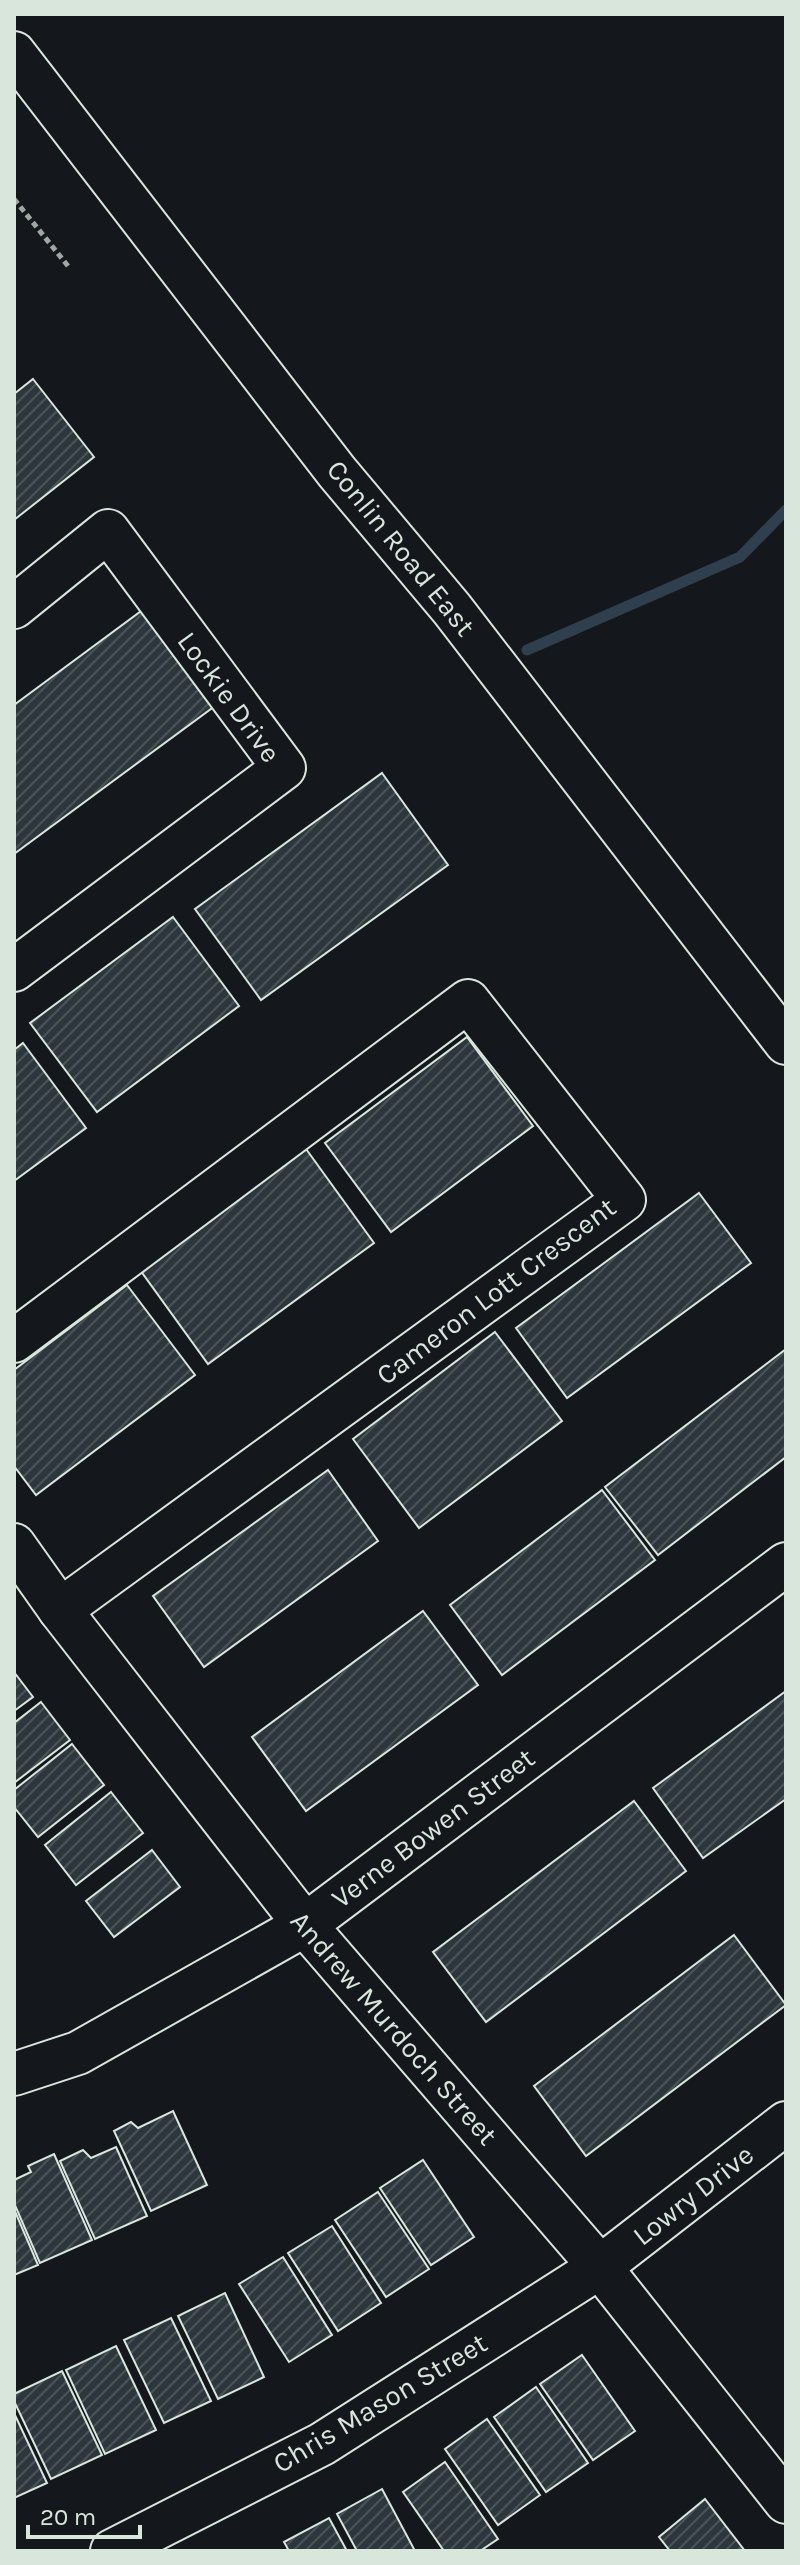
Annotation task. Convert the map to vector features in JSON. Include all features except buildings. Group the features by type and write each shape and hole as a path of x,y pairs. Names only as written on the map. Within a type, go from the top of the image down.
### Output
{"street":[{"name":"Conlin Road East","path":"14,53 337,472 452,609 786,1043"},
{"name":"Lockie Drive","path":"14,607 108,531 284,768 14,970"},
{"name":"Cameron Lott Crescent","path":"14,1341 468,1001 624,1200 60,1610"},
{"name":"Andrew Murdoch Street","path":"14,1545 60,1610 305,1925 600,2267 786,2502"},
{"name":"Verne Bowen Street","path":"14,2074 78,2053 305,1925 786,1564"},
{"name":"Lowry Drive","path":"600,2267 786,2123"},
{"name":"Chris Mason Street","path":"112,2551 322,2444 600,2267"}],"path":[{"path":"14,199 68,266"}],"waterway":[{"path":"527,650 740,557 786,510"}]}
